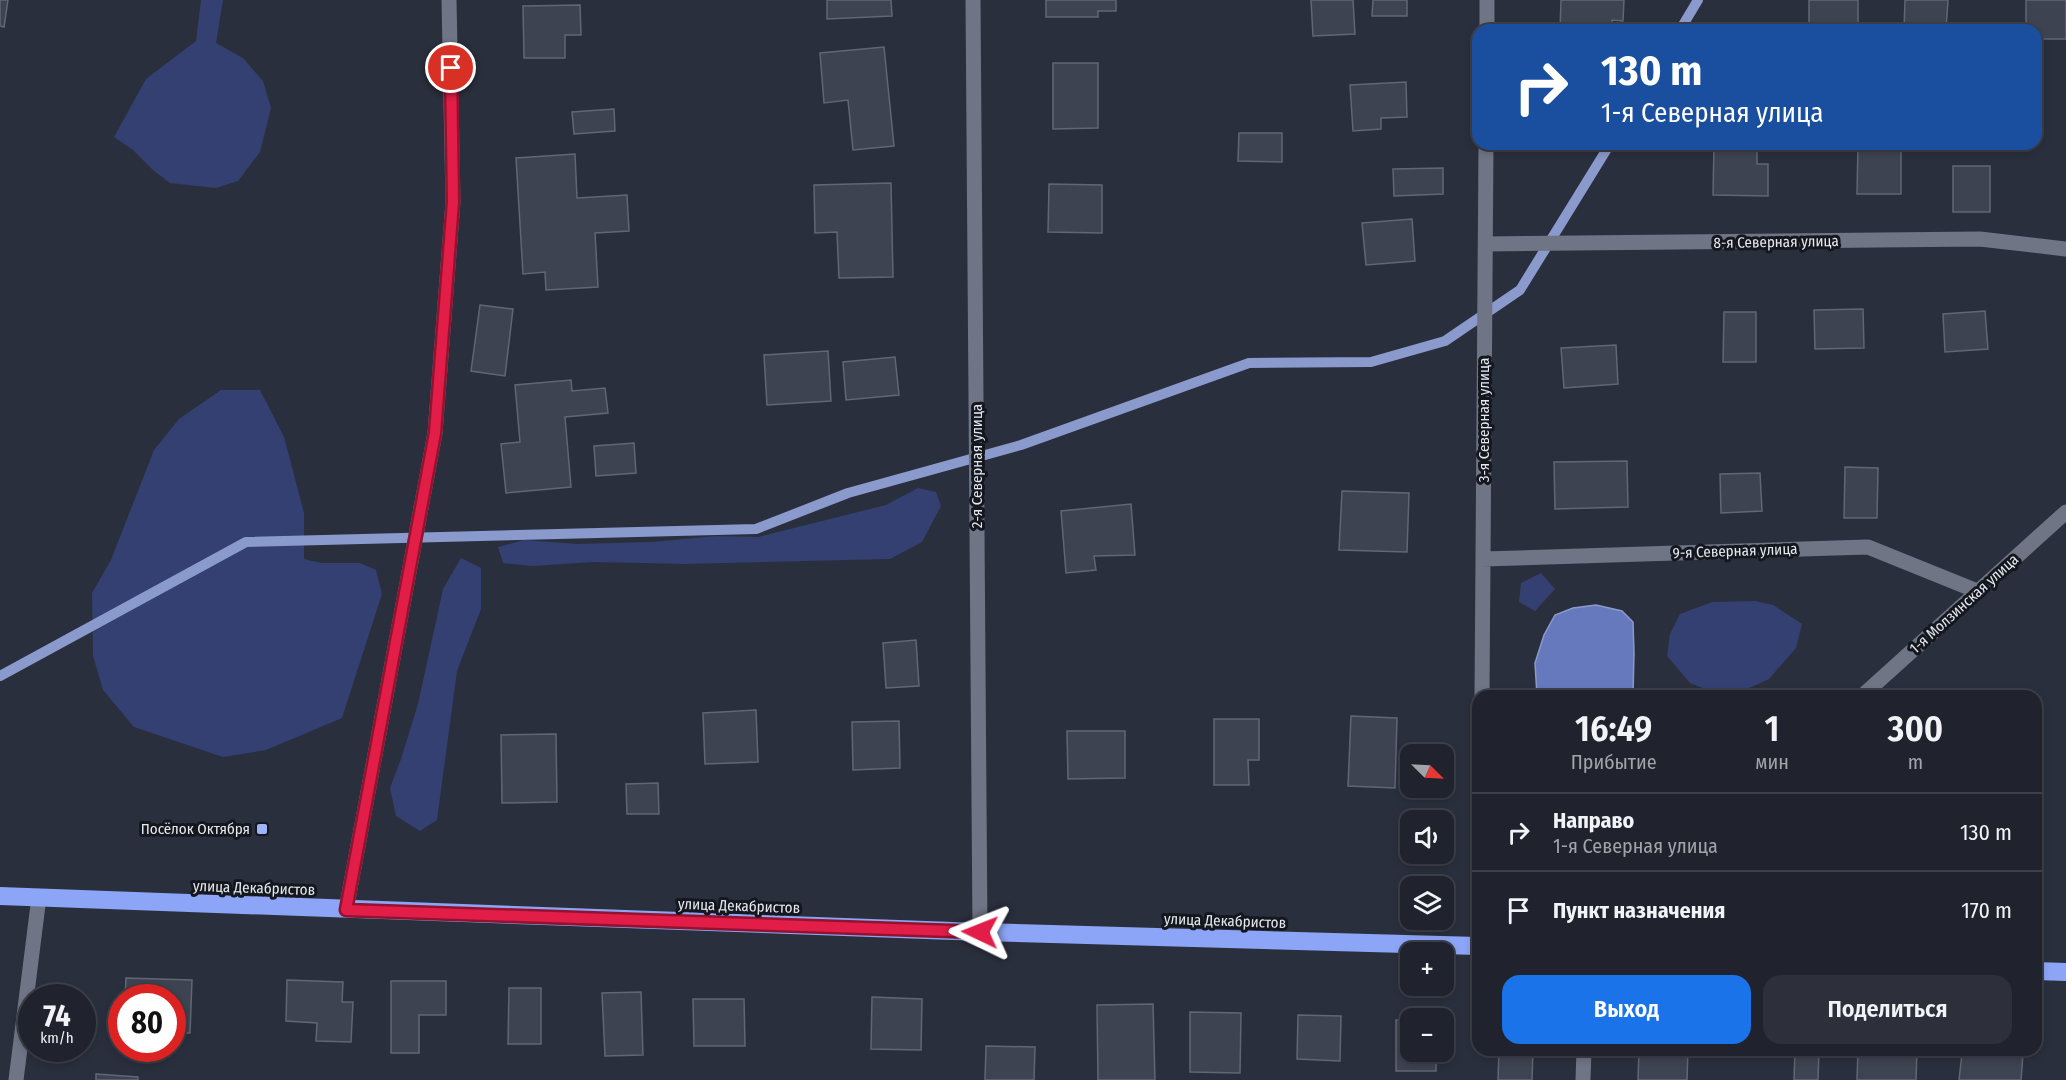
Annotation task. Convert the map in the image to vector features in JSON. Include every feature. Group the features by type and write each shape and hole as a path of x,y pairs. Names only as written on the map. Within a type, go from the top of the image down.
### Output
{"highway":[{"name":"улица Декабристов","path":"0,896 980,932 1472,946"},
{"path":"2042,971 2066,972"}],"street":[{"path":"346,910 435,433 453,202 449,0"},
{"name":"2-я Северная улица","path":"973,0 980,932"},
{"path":"1487,0 1487,24"},
{"name":"3-я Северная улица","path":"1482,690 1486,150"},
{"name":"8-я Северная улица","path":"1486,244 1980,239 2066,249"},
{"name":"1-я Молзинская улица","path":"1869,690 2066,512"},
{"name":"9-я Северная улица","path":"1483,559 1868,547 1977,591"},
{"path":"16,1080 39,897"},
{"path":"1582,1080 1584,1056"}],"shaded area":[{"path":"201,0 223,0 216,43 243,58 263,81 271,108 260,152 238,181 216,188 170,183 133,150 114,137 146,79 196,41"},
{"path":"221,390 260,390 284,437 304,513 304,559 321,563 360,563 376,570 382,594 342,718 266,750 223,757 134,727 103,690 93,656 92,593 111,560 154,450 179,419"},
{"path":"918,488 936,492 941,506 922,542 890,559 685,564 594,562 532,566 503,563 498,547 524,540 577,544 652,542 716,536 758,537 886,505"},
{"path":"461,558 481,568 481,609 457,671 437,820 420,831 396,816 390,788 418,704 443,589"},
{"path":"1541,573 1555,589 1535,611 1519,602 1521,583"},
{"path":"1755,601 1773,605 1802,624 1796,648 1769,679 1744,690 1708,690 1690,683 1667,656 1670,634 1680,614 1712,602"},
{"path":"1596,605 1622,611 1633,622 1633,690 1537,690 1535,663 1544,635 1555,615 1573,608"}],"building":[{"path":"0,0 8,0 4,27 0,26"},
{"path":"827,0 891,0 892,16 827,19"},
{"path":"1046,0 1116,0 1116,11 1098,11 1098,17 1046,17"},
{"path":"1311,0 1353,0 1355,34 1313,36"},
{"path":"1373,0 1407,0 1407,16 1372,16"},
{"path":"1561,0 1624,0 1623,21 1612,20 1612,24 1560,24"},
{"path":"1809,0 1858,0 1858,24 1809,24"},
{"path":"1905,0 1948,0 1946,24 1904,24"},
{"path":"2026,0 2066,0 2066,39 2042,39 2042,24 2026,24"},
{"path":"580,5 581,35 565,35 565,58 524,58 523,6"},
{"path":"884,47 894,146 853,150 848,100 824,103 820,53"},
{"path":"1053,63 1098,63 1098,128 1053,129"},
{"path":"1406,82 1407,117 1381,118 1381,129 1353,131 1350,85"},
{"path":"614,109 615,131 574,134 572,112"},
{"path":"1239,133 1282,133 1282,162 1238,161"},
{"path":"1714,150 1757,150 1757,164 1768,164 1768,196 1713,195"},
{"path":"1858,150 1901,150 1901,194 1857,194"},
{"path":"575,154 577,198 627,195 629,231 595,233 598,287 546,290 545,272 523,274 516,158"},
{"path":"1953,166 1990,166 1990,212 1953,212"},
{"path":"1443,168 1443,194 1394,196 1393,169"},
{"path":"891,183 893,277 839,278 837,232 815,233 814,185"},
{"path":"1049,184 1102,185 1102,233 1048,232"},
{"path":"1412,219 1415,261 1366,265 1362,223"},
{"path":"480,305 513,309 505,376 471,371"},
{"path":"1863,309 1864,348 1815,349 1814,310"},
{"path":"1985,311 1988,349 1945,352 1943,314"},
{"path":"1724,312 1756,312 1756,362 1723,362"},
{"path":"1616,345 1618,384 1564,388 1561,348"},
{"path":"828,351 831,401 767,405 764,355"},
{"path":"895,357 899,395 846,400 843,362"},
{"path":"571,380 572,391 605,388 608,413 565,417 571,487 506,493 501,444 520,442 515,385"},
{"path":"634,443 636,473 596,476 594,446"},
{"path":"1627,461 1628,507 1555,509 1554,462"},
{"path":"1845,467 1878,468 1877,518 1844,518"},
{"path":"1760,473 1762,511 1721,513 1720,474"},
{"path":"1342,491 1409,493 1407,552 1339,550"},
{"path":"1131,504 1135,555 1094,556 1096,570 1066,573 1061,511"},
{"path":"916,640 919,686 886,688 883,643"},
{"path":"756,710 758,762 705,764 703,713"},
{"path":"1351,716 1397,718 1395,788 1348,786"},
{"path":"1214,719 1259,719 1259,760 1248,760 1249,785 1214,785"},
{"path":"899,721 900,768 853,770 852,722"},
{"path":"1067,731 1125,731 1125,778 1068,779"},
{"path":"556,734 557,802 502,803 501,735"},
{"path":"658,783 659,814 627,814 626,784"},
{"path":"126,978 192,980 190,1033 186,1033 186,984 126,984"},
{"path":"287,980 343,982 342,1002 353,1002 351,1042 316,1041 317,1023 286,1021"},
{"path":"391,981 446,981 446,1015 419,1015 419,1053 391,1053"},
{"path":"509,988 541,988 541,1044 508,1044"},
{"path":"641,992 643,1055 605,1056 602,993"},
{"path":"872,997 922,999 921,1050 871,1049"},
{"path":"693,999 744,999 745,1046 694,1046"},
{"path":"1153,1004 1155,1080 1098,1080 1097,1005"},
{"path":"1190,1012 1241,1013 1240,1073 1190,1072"},
{"path":"1298,1015 1341,1016 1340,1061 1297,1059"},
{"path":"1396,1020 1400,1020 1400,1062 1436,1062 1436,1071 1396,1071"},
{"path":"986,1046 1035,1047 1034,1080 985,1080"},
{"path":"1499,1056 1533,1056 1532,1080 1498,1080"},
{"path":"1639,1056 1688,1056 1687,1080 1638,1080"},
{"path":"1795,1056 1819,1056 1818,1080 1794,1080"},
{"path":"1858,1056 1917,1056 1916,1080 1857,1080"},
{"path":"1962,1056 2023,1056 2021,1080 1959,1080"},
{"path":"96,1074 138,1077 138,1080 96,1080"}],"waterway":[{"path":"1684,24 1698,0"},
{"path":"0,676 246,542 756,529 848,493 1021,445 1249,363 1371,362 1445,341 1520,290 1606,150"}],"place":[{"name":"Посёлок Октября","path":"262,829"}],"route":[{"path":"451,68 453,202 435,433 346,910 980,932"}]}
